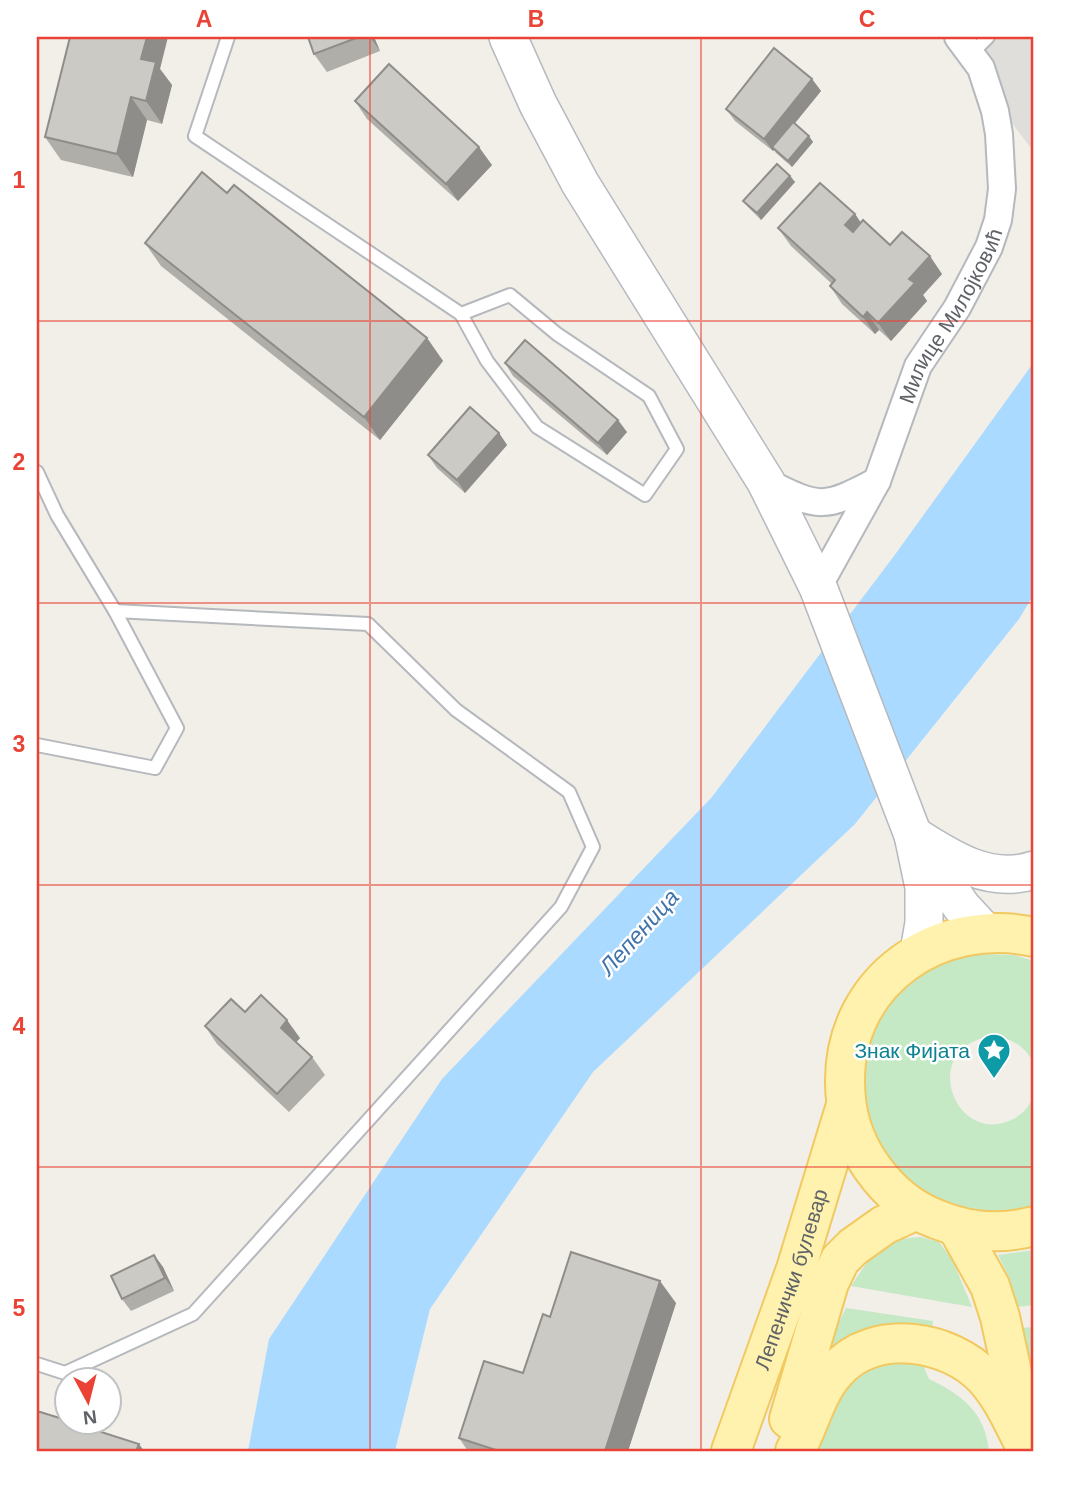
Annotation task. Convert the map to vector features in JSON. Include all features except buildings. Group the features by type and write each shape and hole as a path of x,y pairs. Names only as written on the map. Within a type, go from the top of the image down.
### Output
{"main road":[{"path":"1018,931 951,938 906,960 882,982 872,995 850,1040 845,1072 846,1105 857,1142 866,1159 890,1189 918,1210 957,1227 1004,1231 1034,1226"},
{"name":"Лепенички булевар","path":"731,1451 796,1269 846,1105"},
{"name":"Лепенички булевар","path":"780,1451 829,1283 840,1260 884,1225 918,1210"},
{"path":"957,1227 990,1286 1000,1317 1029,1451"},
{"path":"795,1451 815,1404 838,1368 860,1353 877,1347 907,1343 939,1349 956,1357 985,1378 1029,1451"}],"street":[{"path":"508,37 538,104 579,183 766,482 818,587 913,835 924,887 924,922 919,952"},
{"name":"Милице Милојковић","path":"818,587 877,481 918,366 957,308 989,247 998,220 1002,189 999,134 987,82 972,43"},
{"path":"766,482 796,497 816,503 838,502 877,481"},
{"path":"913,835 950,859 973,869 1014,874 1034,870"},
{"path":"913,835 961,906 1018,931"}],"lane":[{"path":"228,37 195,136 461,314 487,360 537,427 645,495 677,449 649,396 557,334 510,295 461,314"},
{"path":"37,472 57,515 115,611 177,728 155,768 37,745"},
{"path":"37,1364 65,1373 193,1314 561,906 593,847 569,792 456,710 368,624 115,611"}],"shaded area":[{"path":"946,37 1034,37 1034,152"}],"green space":[{"path":"982,954 1014,955 1034,961 1034,1066 1026,1052 1018,1045 1000,1037 977,1040 961,1050 952,1064 950,1080 954,1096 962,1110 975,1120 991,1124 1009,1121 1022,1113 1034,1094 1034,1205 1000,1211 968,1209 938,1199 912,1182 890,1160 874,1133 866,1101 867,1056 878,1024 890,1005 911,984 938,965"},
{"path":"921,1237 939,1242 952,1259 972,1307 851,1286 878,1250 895,1241"},
{"path":"1034,1250 1034,1305 1017,1307 1010,1279 998,1255"},
{"path":"846,1308 933,1321 932,1331 829,1354 836,1328"},
{"path":"1034,1327 1034,1384 1022,1328"},
{"path":"921,1361 929,1379 952,1392 977,1415 987,1437 989,1451 812,1451 832,1398 864,1371 885,1362"}],"water":[{"name":"Лепеница","path":"1034,362 1034,594 1019,619 855,824 593,1072 430,1309 395,1451 248,1451 269,1339 442,1079 712,797 894,556"}],"place":[{"name":"Знак Фијата","path":"994,1080"}]}
